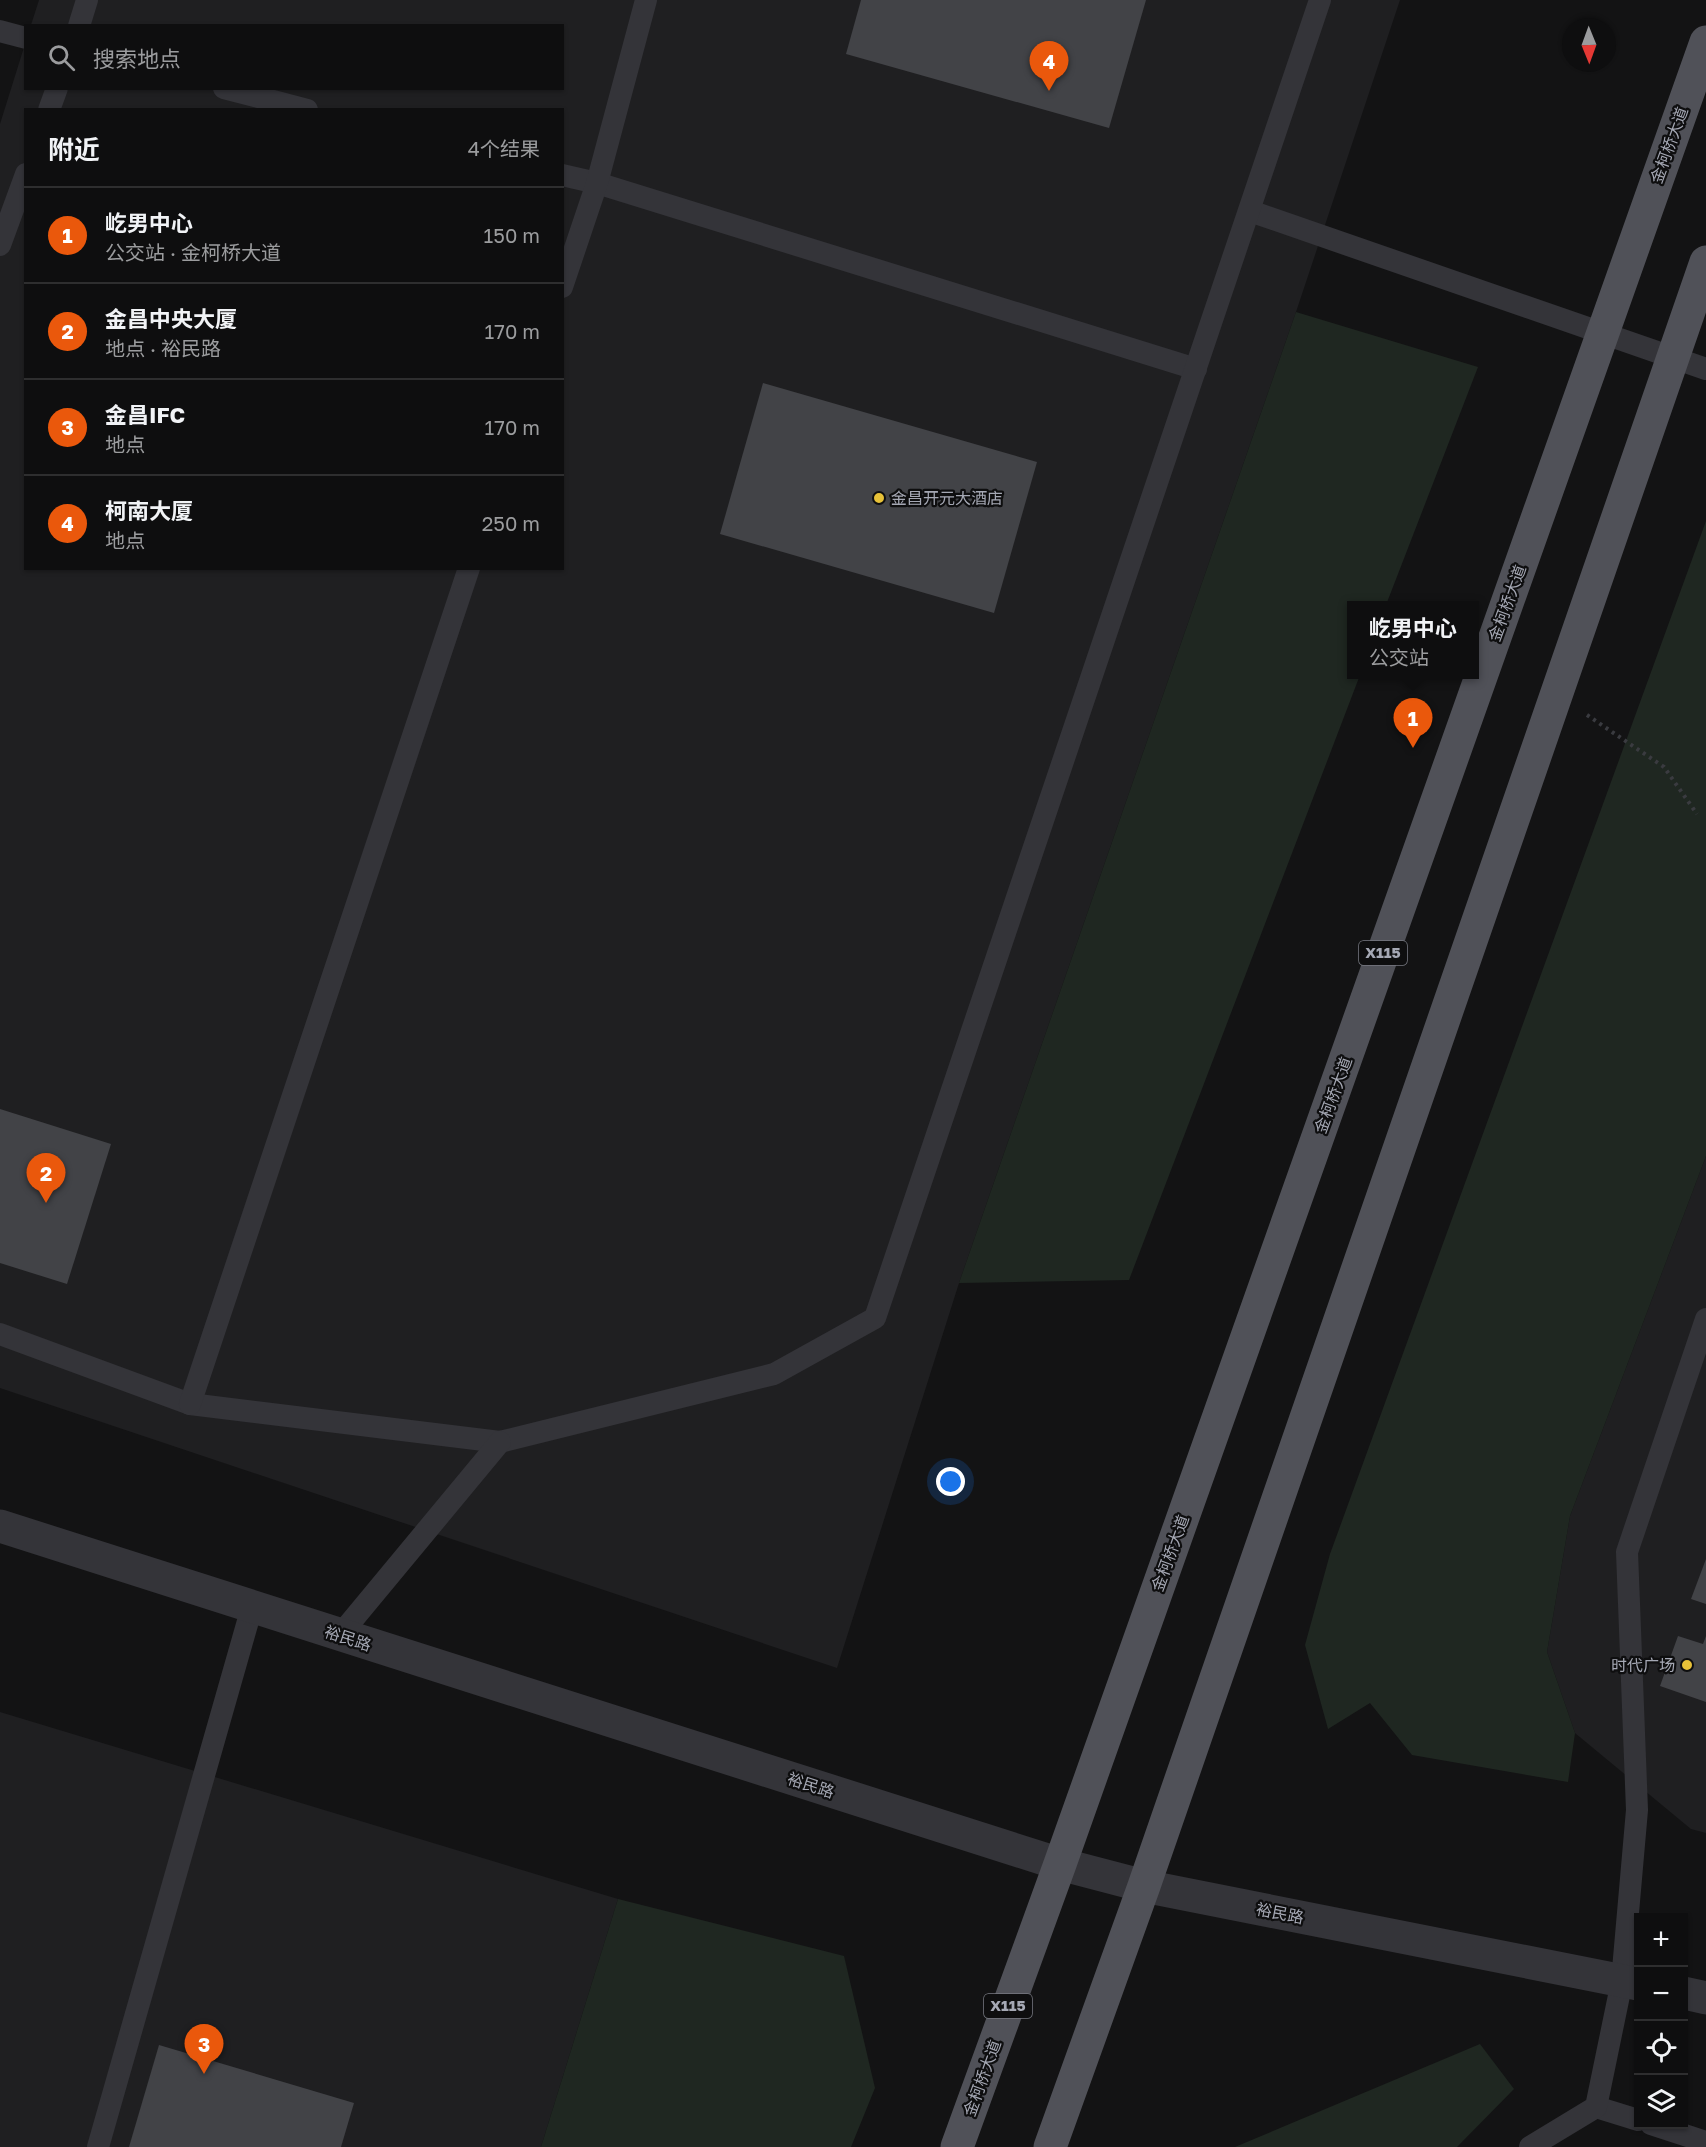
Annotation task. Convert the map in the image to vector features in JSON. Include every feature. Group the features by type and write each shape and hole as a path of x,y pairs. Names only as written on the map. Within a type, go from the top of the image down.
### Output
{"main road":[{"name":"金柯桥大道","path":"957,2147 1060,1864 1706,42"},
{"path":"1050,2147 1144,1886 1706,262"}],"street":[{"name":"裕民路","path":"0,1526 1060,1864 1144,1886 1630,1983"},
{"path":"1688,1994 1706,1998"}],"lane":[{"path":"80,24 87,0"},
{"path":"564,281 597,183 646,0"},
{"path":"0,1334 190,1404 500,1442 774,1374 875,1318 1320,0"},
{"path":"0,31 24,37"},
{"path":"50,108 56,90"},
{"path":"232,90 299,108"},
{"path":"564,175 597,183 1197,369"},
{"path":"0,245 24,179"},
{"path":"1250,211 1706,369"},
{"path":"190,1404 468,570"},
{"path":"1530,2147 1596,2107 1630,1983 1636,1810 1627,1552 1706,1319"},
{"path":"340,1635 500,1442"},
{"path":"98,2147 252,1607"},
{"path":"1596,2107 1634,2119"},
{"path":"1666,2129 1706,2142"}],"path":[{"path":"1557,694 1664,767 1697,814"}],"shaded area":[{"path":"39,0 1400,0 1296,312 959,1283 837,1668 0,1388 0,124 24,47 24,90 564,90 564,24 31,24"},
{"path":"1296,312 1478,367 1388,601 1347,601 1347,679 1358,679 1129,1280 959,1283"},
{"path":"1706,521 1706,1156 1570,1516 1547,1652 1575,1733 1568,1782 1412,1755 1370,1703 1328,1729 1305,1645 1330,1554"},
{"path":"1706,1156 1706,1833 1691,1829 1575,1733 1547,1652 1570,1516"},
{"path":"0,1712 618,1899 541,2147 0,2147"},
{"path":"618,1899 844,1956 875,2088 851,2147 541,2147"},
{"path":"1480,2044 1514,2089 1457,2147 1235,2147"}],"building":[{"path":"861,0 1146,0 1109,128 846,54"},
{"name":"金昌开元大酒店","path":"763,383 1037,462 994,613 720,534"},
{"path":"0,1109 111,1144 67,1284 0,1263"},
{"path":"1706,1559 1706,1604 1691,1599"},
{"name":"时代广场","path":"1678,1636 1703,1644 1706,1636 1706,1702 1660,1686"},
{"path":"159,2045 354,2103 341,2147 129,2147"}],"place":[{"name":"柯南大厦","path":"1049,91"},
{"name":"金昌开元大酒店","path":"879,498"},
{"name":"屹男中心","path":"1413,748"},
{"name":"金昌中央大厦","path":"46,1203"},
{"name":"时代广场","path":"1687,1665"},
{"name":"金昌IFC","path":"204,2074"}]}
